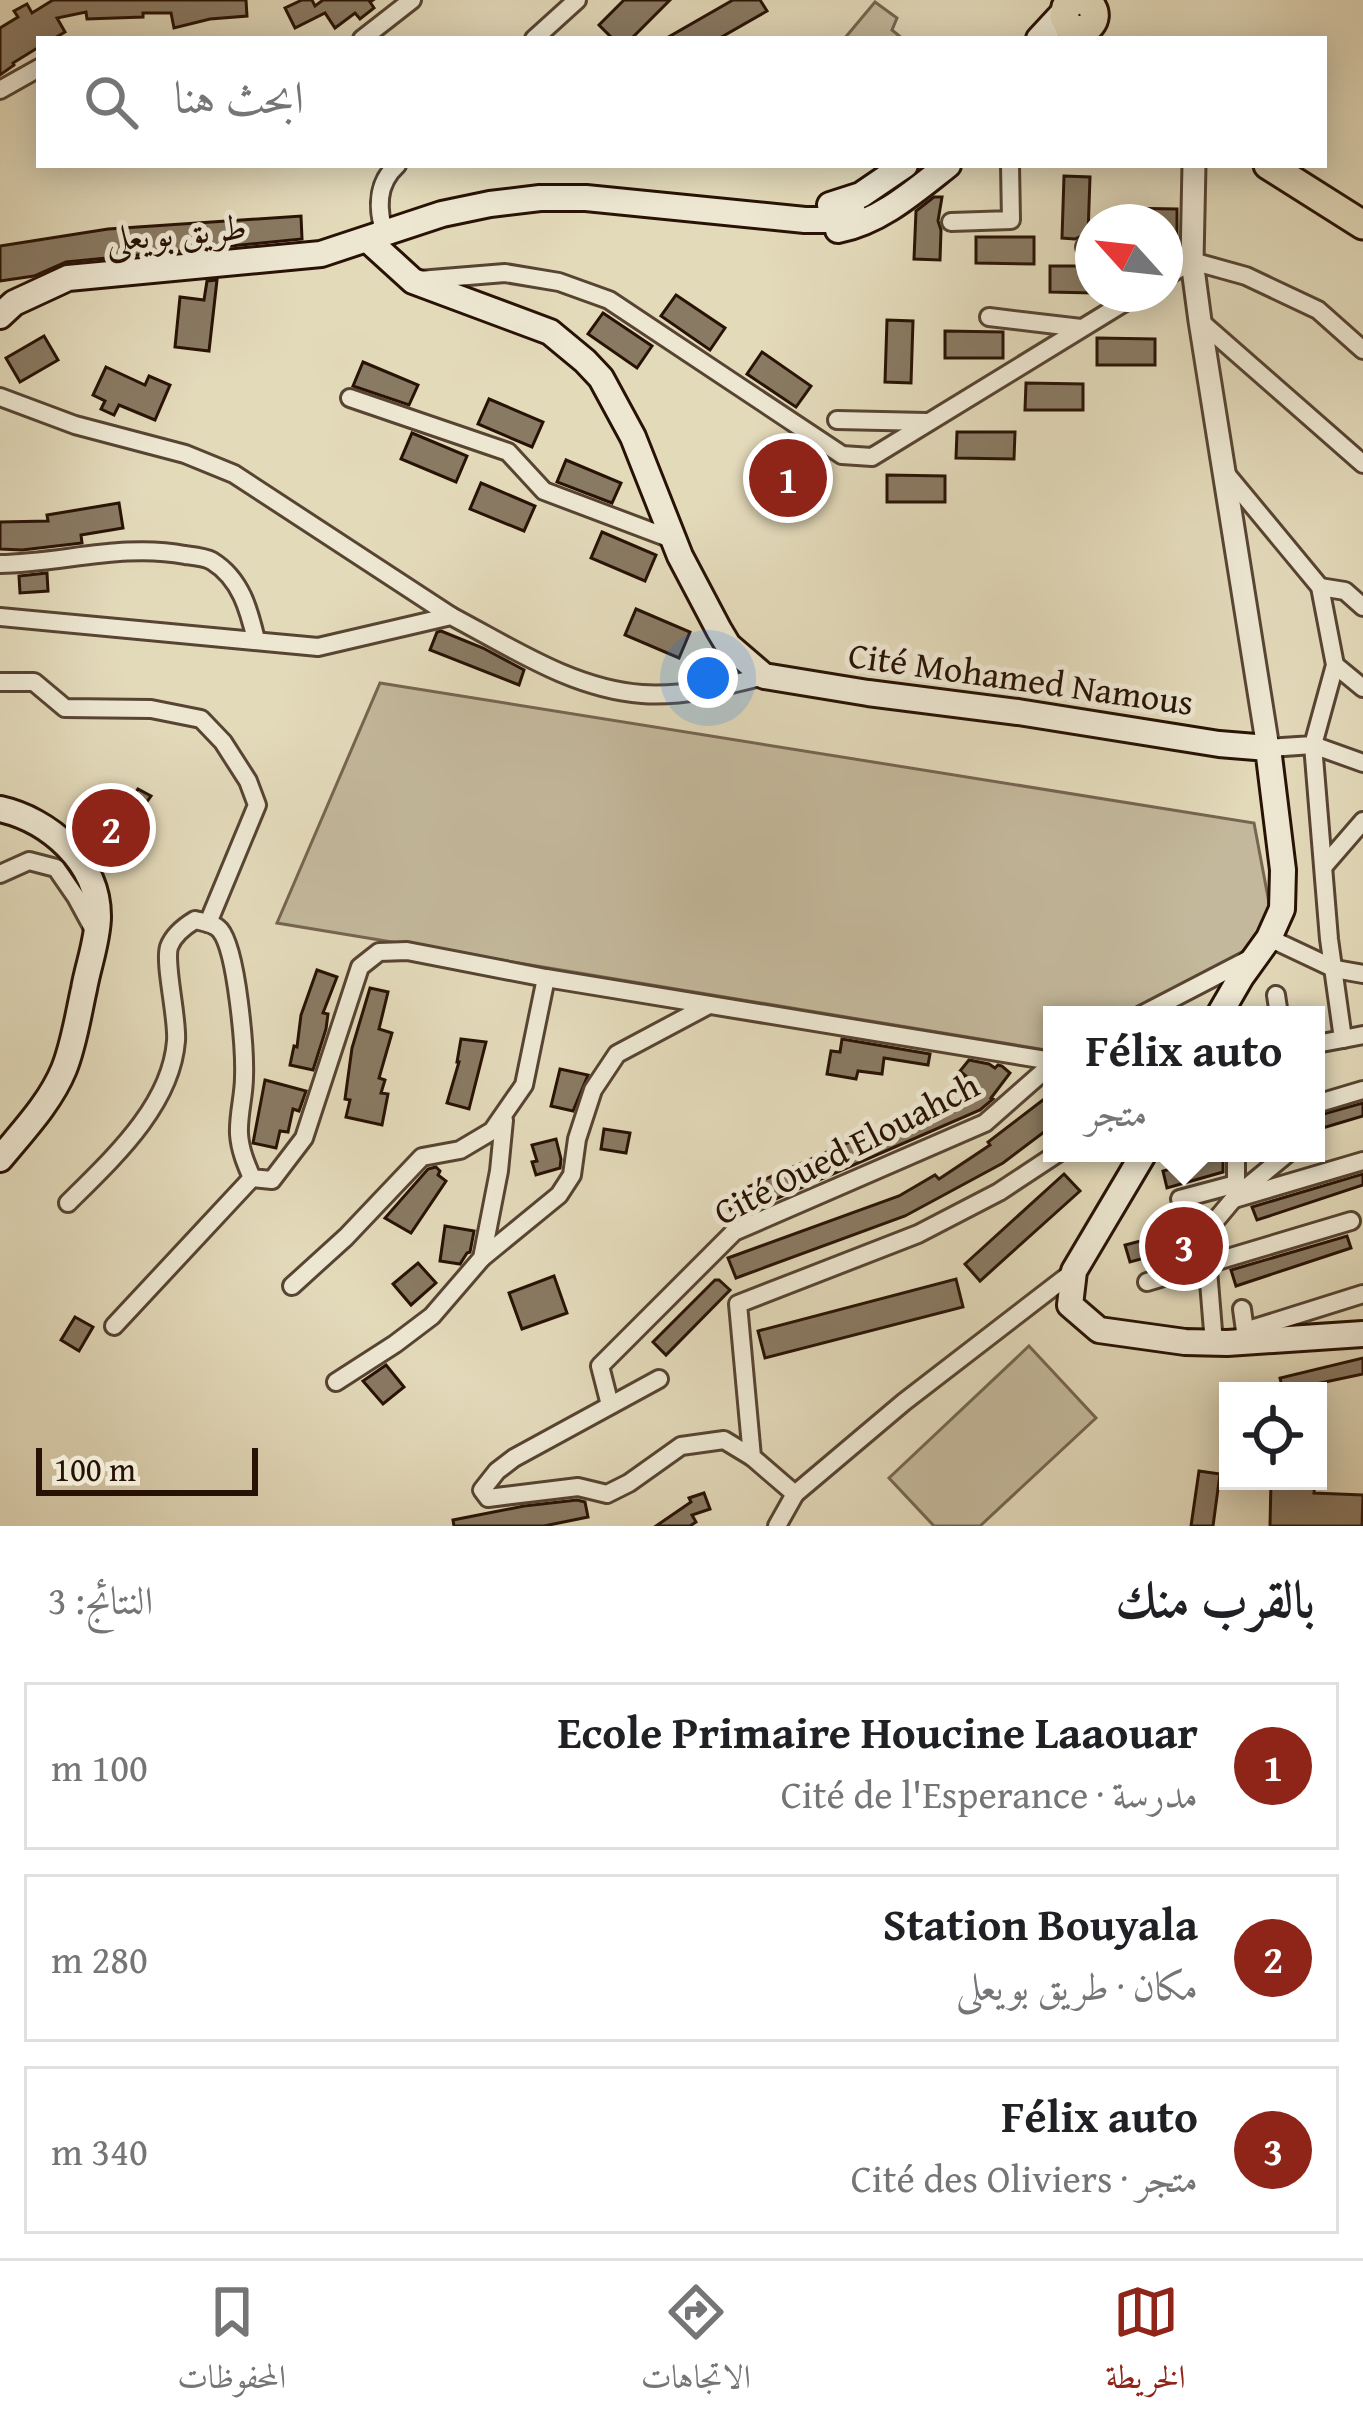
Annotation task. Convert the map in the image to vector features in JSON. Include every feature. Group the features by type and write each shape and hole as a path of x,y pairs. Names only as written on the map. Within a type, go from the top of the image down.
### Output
{"main road":[{"path":"1045,36 1083,18"},
{"path":"787,219 802,210 847,202 898,168"},
{"path":"787,219 813,232 851,228 879,216 944,168"},
{"path":"1273,168 1363,225"},
{"name":"طريق بويعلى","path":"0,316 14,303 68,278 321,254 442,214 490,204 586,197 787,219"},
{"path":"787,219 826,220 853,212"},
{"path":"377,238 413,281 550,332 601,378 633,437 699,593 728,645 764,676"},
{"name":"Cité Mohamed Namous","path":"764,676 1268,748"},
{"path":"1226,1006 1282,909 1283,870 1268,748"},
{"path":"0,809 36,821 61,839 94,890 98,918 63,1071 47,1100 0,1159"},
{"path":"1139,1162 1074,1271 1070,1305 1099,1330 1214,1343 1243,1336 1363,1334"}],"street":[{"path":"366,36 412,0"},
{"path":"538,36 577,0"},
{"path":"0,90 36,70"},
{"path":"377,238 385,176 394,168"},
{"path":"951,222 1010,220 1010,168"},
{"path":"1194,168 1192,261 1268,748"},
{"path":"1183,260 1246,275 1318,310 1363,350"},
{"path":"1183,267 1192,261"},
{"path":"413,281 505,273 559,282 609,300 842,455 872,457 1108,312"},
{"path":"989,317 1082,328"},
{"path":"1200,321 1363,464"},
{"path":"0,397 75,425 185,454 234,474 451,616 574,680 640,694 675,694 764,676"},
{"path":"350,398 508,452 544,490 674,540"},
{"path":"836,420 928,422"},
{"path":"1224,471 1320,586 1335,665 1313,745 1329,939 1343,1039"},
{"path":"0,564 161,550 210,560 248,604 256,640"},
{"path":"1320,586 1345,591 1363,607"},
{"path":"0,617 318,646 451,616"},
{"path":"1335,665 1363,688"},
{"path":"0,682 34,682 65,708 151,709 201,719 223,742 257,805 208,923"},
{"name":"Cité Mohamed Namous","path":"1268,748 1313,745 1363,764"},
{"path":"1324,866 1363,821"},
{"path":"0,874 29,861 56,868 95,932"},
{"path":"68,1203 122,1149 169,1082 176,1040 168,949 184,927 195,920 208,923 219,929 230,950 243,1043 239,1132 252,1178 114,1326"},
{"path":"1157,1006 1262,947 1363,974"},
{"name":"Cité Oued Elouahch","path":"252,1178 272,1180 304,1138 360,967 379,952 407,951 1043,1061"},
{"path":"292,1286 422,1157 460,1150 492,1131 524,1084 546,978"},
{"path":"1276,995 1278,1006"},
{"path":"336,1382 432,1316 482,1258 559,1196 572,1175 577,1139 593,1090 617,1054 710,1004"},
{"path":"1325,1042 1363,1035"},
{"name":"Cité Oued Elouahch","path":"610,1406 600,1366 734,1232 985,1123 1043,1071"},
{"path":"1325,1101 1363,1090"},
{"path":"482,1258 499,1171 504,1113"},
{"path":"1180,1199 1235,1193 1363,1161"},
{"path":"752,1457 738,1304 918,1234 999,1192 1044,1162"},
{"path":"1235,1193 1236,1162"},
{"path":"1214,1343 1204,1233 1235,1193 1276,1162"},
{"path":"1147,1282 1352,1221"},
{"path":"777,1526 795,1494 904,1402 1074,1271"},
{"path":"1242,1309 1243,1336 1363,1294"},
{"path":"659,1379 514,1458 482,1490 488,1498 578,1487 607,1494 681,1446 724,1440 795,1494"}],"shaded area":[{"path":"875,2 897,18 892,30 899,36 847,36"},
{"path":"380,683 1254,823 1270,908 1243,954 1146,1006 1043,1006 1043,1050 277,923"},
{"path":"1029,1346 1096,1418 980,1526 934,1526 889,1478"}],"building":[{"path":"53,0 246,0 247,16 174,28 171,13 87,19 86,12 57,18 65,32 36,36 36,49 0,75 0,28 18,17 14,11 27,4 32,13"},
{"path":"312,0 315,6 323,0 373,0 374,8 360,19 355,13 335,28 325,13 295,28 285,8"},
{"path":"624,0 670,0 634,36 610,36 599,25"},
{"path":"733,0 760,0 767,11 723,36 670,36"},
{"path":"1064,176 1090,177 1089,204 1075,204 1075,239 1062,238"},
{"path":"934,197 942,197 940,260 914,259 916,211"},
{"path":"301,216 302,239 66,262 34,276 0,281 0,246 108,229"},
{"path":"976,237 1034,237 1034,264 976,263"},
{"path":"1050,266 1075,266 1075,293 1050,292"},
{"path":"217,280 209,351 175,347 180,297 204,300 207,281"},
{"path":"676,295 725,328 710,350 661,316"},
{"path":"603,313 652,346 637,368 588,334"},
{"path":"887,320 913,321 911,383 885,382"},
{"path":"945,331 1003,332 1003,358 945,358"},
{"path":"44,336 58,360 20,382 6,358"},
{"path":"1097,338 1155,339 1155,365 1097,365"},
{"path":"762,352 811,386 796,407 747,374"},
{"path":"363,362 418,385 409,405 353,386"},
{"path":"106,367 145,385 149,376 170,385 155,420 119,405 114,415 101,409 105,401 93,395"},
{"path":"1026,383 1083,384 1083,410 1025,410"},
{"path":"489,399 543,422 532,447 478,424"},
{"path":"957,432 1015,432 1014,459 956,458"},
{"path":"412,433 467,456 456,482 401,459"},
{"path":"566,460 621,483 612,503 557,482"},
{"path":"887,475 945,476 945,502 887,502"},
{"path":"481,483 535,506 524,531 470,509"},
{"path":"119,503 123,528 81,535 82,543 0,549 0,522 48,521 47,515"},
{"path":"602,532 656,555 645,581 591,558"},
{"path":"47,573 48,591 20,593 19,576"},
{"path":"636,609 690,632 679,658 625,635"},
{"path":"441,631 524,670 519,685 430,650"},
{"path":"138,789 151,796 126,831 133,834 129,854 113,865 93,841 97,821 91,817 104,805 121,814"},
{"path":"317,970 337,977 323,1013 328,1014 326,1029 313,1070 290,1065"},
{"path":"370,988 388,992 379,1029 392,1033 379,1078 385,1080 381,1093 388,1094 382,1125 346,1117 352,1048"},
{"path":"461,1039 486,1042 469,1109 447,1103"},
{"path":"842,1039 930,1054 928,1065 884,1058 882,1074 858,1071 856,1079 827,1074 831,1051 840,1052"},
{"path":"969,1060 1002,1066 1010,1073 980,1110 734,1217 725,1197 970,1089 961,1081 966,1076 960,1071"},
{"path":"560,1069 588,1075 573,1111 551,1106"},
{"path":"265,1080 306,1091 299,1111 293,1109 288,1132 280,1131 276,1148 253,1143"},
{"path":"1043,1100 1043,1133 1003,1163 905,1216 736,1278 728,1258 899,1196 935,1175 939,1179"},
{"path":"1363,1103 1363,1116 1325,1127 1325,1114"},
{"path":"604,1129 630,1133 626,1153 601,1149"},
{"path":"556,1139 560,1168 536,1175 532,1145"},
{"path":"1195,1162 1223,1162 1223,1172 1167,1188 1163,1171"},
{"path":"436,1167 446,1181 411,1233 385,1218 428,1169"},
{"path":"1064,1174 1080,1191 980,1281 965,1264"},
{"path":"1363,1174 1363,1185 1257,1220 1252,1207"},
{"path":"445,1226 474,1231 470,1252 460,1264 440,1261"},
{"path":"1190,1228 1193,1245 1130,1262 1125,1245"},
{"path":"1347,1236 1351,1248 1236,1286 1231,1270"},
{"path":"418,1263 436,1283 411,1305 393,1284"},
{"path":"554,1276 567,1313 522,1329 509,1293"},
{"path":"956,1279 963,1307 765,1358 758,1331"},
{"path":"715,1280 730,1290 666,1355 653,1342"},
{"path":"75,1317 93,1327 79,1351 61,1340"},
{"path":"1363,1358 1363,1374 1325,1382 1281,1382 1280,1378"},
{"path":"386,1365 404,1387 383,1404 363,1381"},
{"path":"1199,1471 1219,1474 1213,1526 1191,1526"},
{"path":"1271,1490 1363,1495 1362,1526 1270,1526"},
{"path":"704,1493 710,1509 692,1515 696,1522 656,1526 691,1502 689,1498"},
{"path":"585,1502 588,1517 544,1526 454,1526 453,1520"}],"tunnel":[{"path":"853,212 922,168"}],"place":[{"name":"Ecole Primaire Houcine Laaouar","path":"788,478"},
{"name":"Station Bouyala","path":"111,828"},
{"name":"Félix auto","path":"1184,1246"}]}
